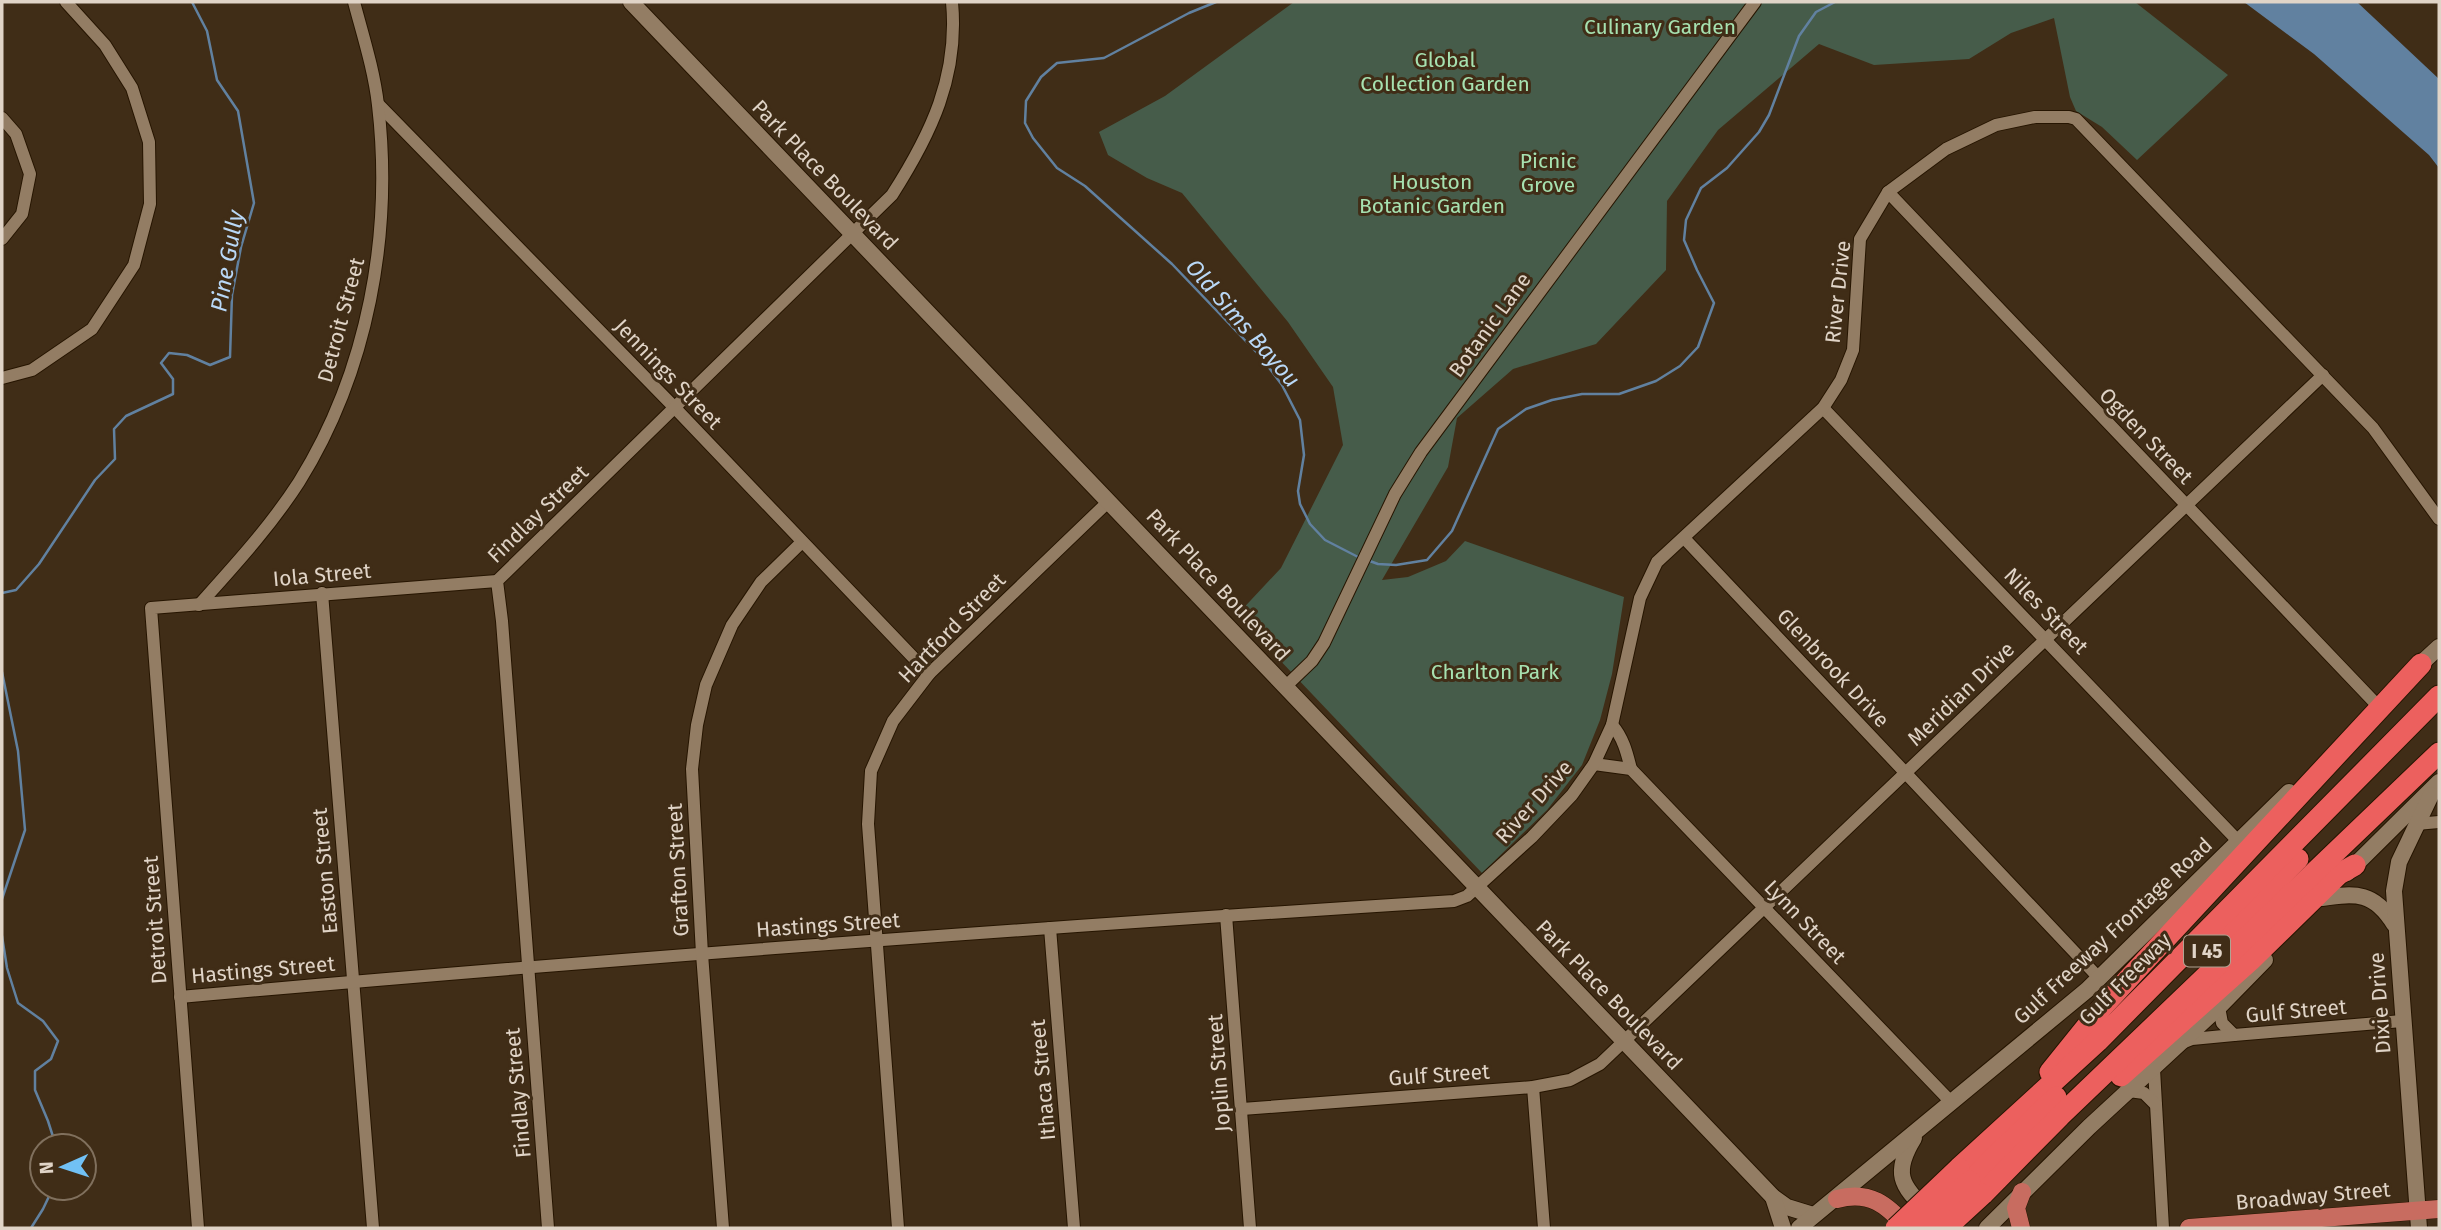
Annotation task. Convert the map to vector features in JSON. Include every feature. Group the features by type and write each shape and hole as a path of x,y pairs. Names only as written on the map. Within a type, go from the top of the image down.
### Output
{"highway":[{"path":"2022,1110 2087,1023 2421,664"},
{"name":"Gulf Freeway","path":"1947,1228 1971,1181 2022,1110 2098,1041 2439,696"},
{"name":"Gulf Freeway","path":"1921,1228 2254,905 2439,716"},
{"name":"Gulf Freeway","path":"1896,1228 1971,1181 2060,1116 2439,753"},
{"path":"2060,1116 2105,1091 2250,961 2339,874 2355,865"}],"main road":[{"path":"2021,1228 2016,1208 2022,1192"},
{"path":"1837,1199 1848,1196 1874,1200 1889,1207 1908,1228"},
{"name":"Broadway Street","path":"2189,1228 2419,1219 2439,1209"}],"street":[{"path":"2,378 32,370 92,329 134,265 150,204 149,142 132,88 105,45 66,2"},
{"name":"Detroit Street","path":"199,605 267,527 299,481 323,438 358,348 379,251 383,171 378,104 354,2"},
{"name":"Park Place Boulevard","path":"631,2 1773,1197 1787,1207 1813,1215"},
{"name":"Findlay Street","path":"548,1228 502,621 496,580 892,195 931,128 949,76 954,32 952,2"},
{"name":"Botanic Lane","path":"1285,687 1312,661 1331,629 1395,494 1421,452 1755,2"},
{"name":"Jennings Street","path":"378,104 675,408 929,674"},
{"name":"River Drive","path":"1476,888 1532,837 1572,795 1594,764 1612,725 1640,598 1657,562 1823,408 1841,380 1853,349 1860,239 1888,192 1946,149 1996,125 2035,117 2076,119 2373,428 2439,519"},
{"path":"2,118 16,134 30,174 22,214 2,239"},
{"name":"Ogden Street","path":"1888,192 2377,705"},
{"name":"Meridian Drive","path":"1625,1041 2323,375"},
{"name":"Niles Street","path":"1823,408 2239,842"},
{"name":"Hartford Street","path":"898,1228 868,824 871,771 893,720 929,674 1109,500"},
{"name":"Glenbrook Drive","path":"1684,538 2098,976"},
{"name":"Grafton Street","path":"723,1228 702,954 692,769 697,725 706,685 732,625 761,582 802,542"},
{"name":"Iola Street","path":"151,608 496,580"},
{"name":"Easton Street","path":"322,593 373,1228"},
{"name":"Detroit Street","path":"151,608 198,1228"},
{"name":"Gulf Freeway Frontage Road","path":"1799,1228 2087,990 2098,976 2439,647"},
{"name":"Lynn Street","path":"1612,725 1619,733 1631,769 1951,1102"},
{"path":"1594,764 1631,769"},
{"path":"2438,783 2435,796 2439,807"},
{"path":"1978,1228 1991,1224 2182,1043 2438,783"},
{"name":"Dixie Drive","path":"2419,1219 2402,1021 2395,878 2416,824 2438,783"},
{"path":"2416,824 2439,822"},
{"name":"Hastings Street","path":"180,997 527,966 1454,901 1467,896 1476,888"},
{"path":"2322,898 2344,895 2367,897 2386,911 2396,927"},
{"name":"Joplin Street","path":"1226,915 1250,1228"},
{"name":"Ithaca Street","path":"1051,928 1074,1228"},
{"name":"Gulf Street","path":"2219,1007 2222,1023 2234,1035"},
{"name":"Gulf Street","path":"2182,1043 2234,1035 2402,1021"},
{"name":"Gulf Street","path":"1242,1110 1533,1087 1562,1082 1587,1073 1625,1041"},
{"path":"2154,1069 2163,1228"},
{"path":"1533,1087 1544,1228"},
{"path":"2129,1091 2144,1093 2156,1105"},
{"path":"1918,1130 1901,1163 1902,1175 1911,1196 1947,1228"},
{"name":"Park Place Boulevard","path":"1773,1197 1783,1228"}],"green space":[{"name":"Houston Botanic Garden","path":"1294,2 2135,2 2228,75 2137,160 2102,127 2076,111 2070,97 2054,18 2011,33 1969,59 1874,65 1819,44 1718,130 1667,201 1666,270 1596,344 1513,369 1457,418 1448,467 1382,580 1408,577 1446,561 1465,541 1624,597 1612,674 1600,720 1582,765 1547,810 1482,873 1237,615 1281,568 1343,445 1333,387 1288,322 1182,193 1147,178 1108,155 1099,132 1165,96"}],"water":[{"path":"2244,2 2357,2 2439,79 2439,168 2429,155 2314,54"}],"waterway":[{"name":"Pine Gully","path":"2,593 16,590 39,564 95,480 115,459 114,429 126,416 173,394 173,379 161,363 169,353 187,355 210,365 230,357 232,295 241,247 254,203 238,111 217,80 207,31 192,2"},
{"name":"Old Sims Bayou","path":"1216,2 1189,13 1104,58 1057,63 1041,77 1026,101 1025,123 1033,138 1057,168 1085,186 1172,264 1261,357 1282,385 1300,420 1304,455 1298,491 1300,504 1310,524 1325,540 1360,558"},
{"name":"Old Sims Bayou","path":"1367,560 1396,565 1427,560 1452,531 1498,429 1526,409 1582,394 1619,394 1656,381 1680,366 1698,347 1714,303 1684,240 1686,220 1701,188 1727,168 1759,132 1769,115 1799,36 1816,12 1835,2"},
{"name":"Pine Gully","path":"2,672 18,751 25,830 2,899"},
{"name":"Pine Gully","path":"2,936 7,968 18,1003 43,1021 58,1041 51,1059 35,1071 35,1090 52,1132"},
{"name":"Pine Gully","path":"31,1228 46,1202"}],"park label":[{"name":"Culinary Garden","path":"1660,27"},
{"name":"Global Collection Garden","path":"1445,72"},
{"name":"Picnic Grove","path":"1548,173"},
{"name":"Charlton Park","path":"1495,672"}]}
